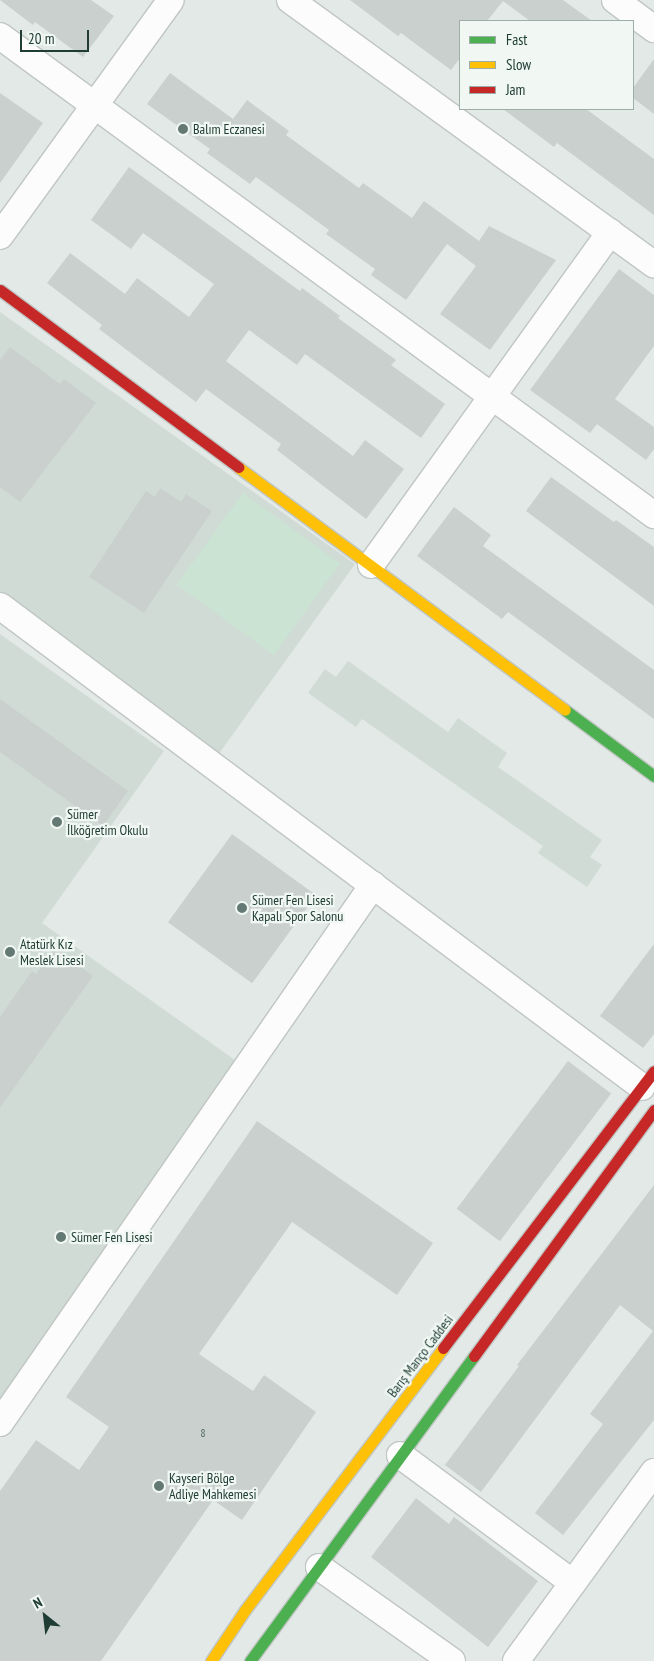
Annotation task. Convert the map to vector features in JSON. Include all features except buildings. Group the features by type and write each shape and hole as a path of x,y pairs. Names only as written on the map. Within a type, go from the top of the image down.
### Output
{"street":[{"path":"0,236 171,0"},
{"path":"290,0 610,232 652,257"},
{"path":"616,0 654,28"},
{"path":"0,36 654,515"},
{"path":"371,565 610,232"},
{"path":"0,290 654,776"},
{"path":"0,606 373,885 648,1079"},
{"path":"0,1423 373,885"},
{"name":"Barış Manço Caddesi","path":"211,1661 245,1610 648,1079"},
{"path":"250,1661 654,1110"},
{"path":"400,1455 573,1583"},
{"path":"516,1661 573,1583 651,1485"},
{"path":"319,1567 452,1661"}],"shaded area":[{"path":"0,312 355,564 208,769 0,621"},
{"name":"Sümer Fen Lisesi","path":"0,634 164,751 42,923 242,1065 0,1408"},
{"path":"348,661 448,732 458,718 507,753 498,767 602,840 590,857 602,865 587,887 538,853 543,846 362,719 356,727 308,693 325,669 336,677"}],"green space":[{"path":"243,493 340,564 274,655 177,584"}],"traffic: fast":[{"path":"565,710 654,776"},
{"path":"250,1661 474,1356"}],"traffic: slow":[{"path":"238,467 565,710"},
{"path":"211,1661 245,1610 443,1348"}],"traffic: jam":[{"path":"0,290 238,467"},
{"path":"443,1348 654,1071"},
{"path":"474,1356 654,1110"}],"place":[{"name":"Balım Eczanesi","path":"183,129"},
{"name":"Sümer İlköğretim Okulu","path":"57,822"},
{"name":"Sümer Fen Lisesi Kapalı Spor Salonu","path":"242,908"},
{"name":"Atatürk Kız Meslek Lisesi","path":"10,952"},
{"name":"Sümer Fen Lisesi","path":"61,1237"},
{"name":"Kayseri Bölge Adliye Mahkemesi","path":"159,1486"}]}
